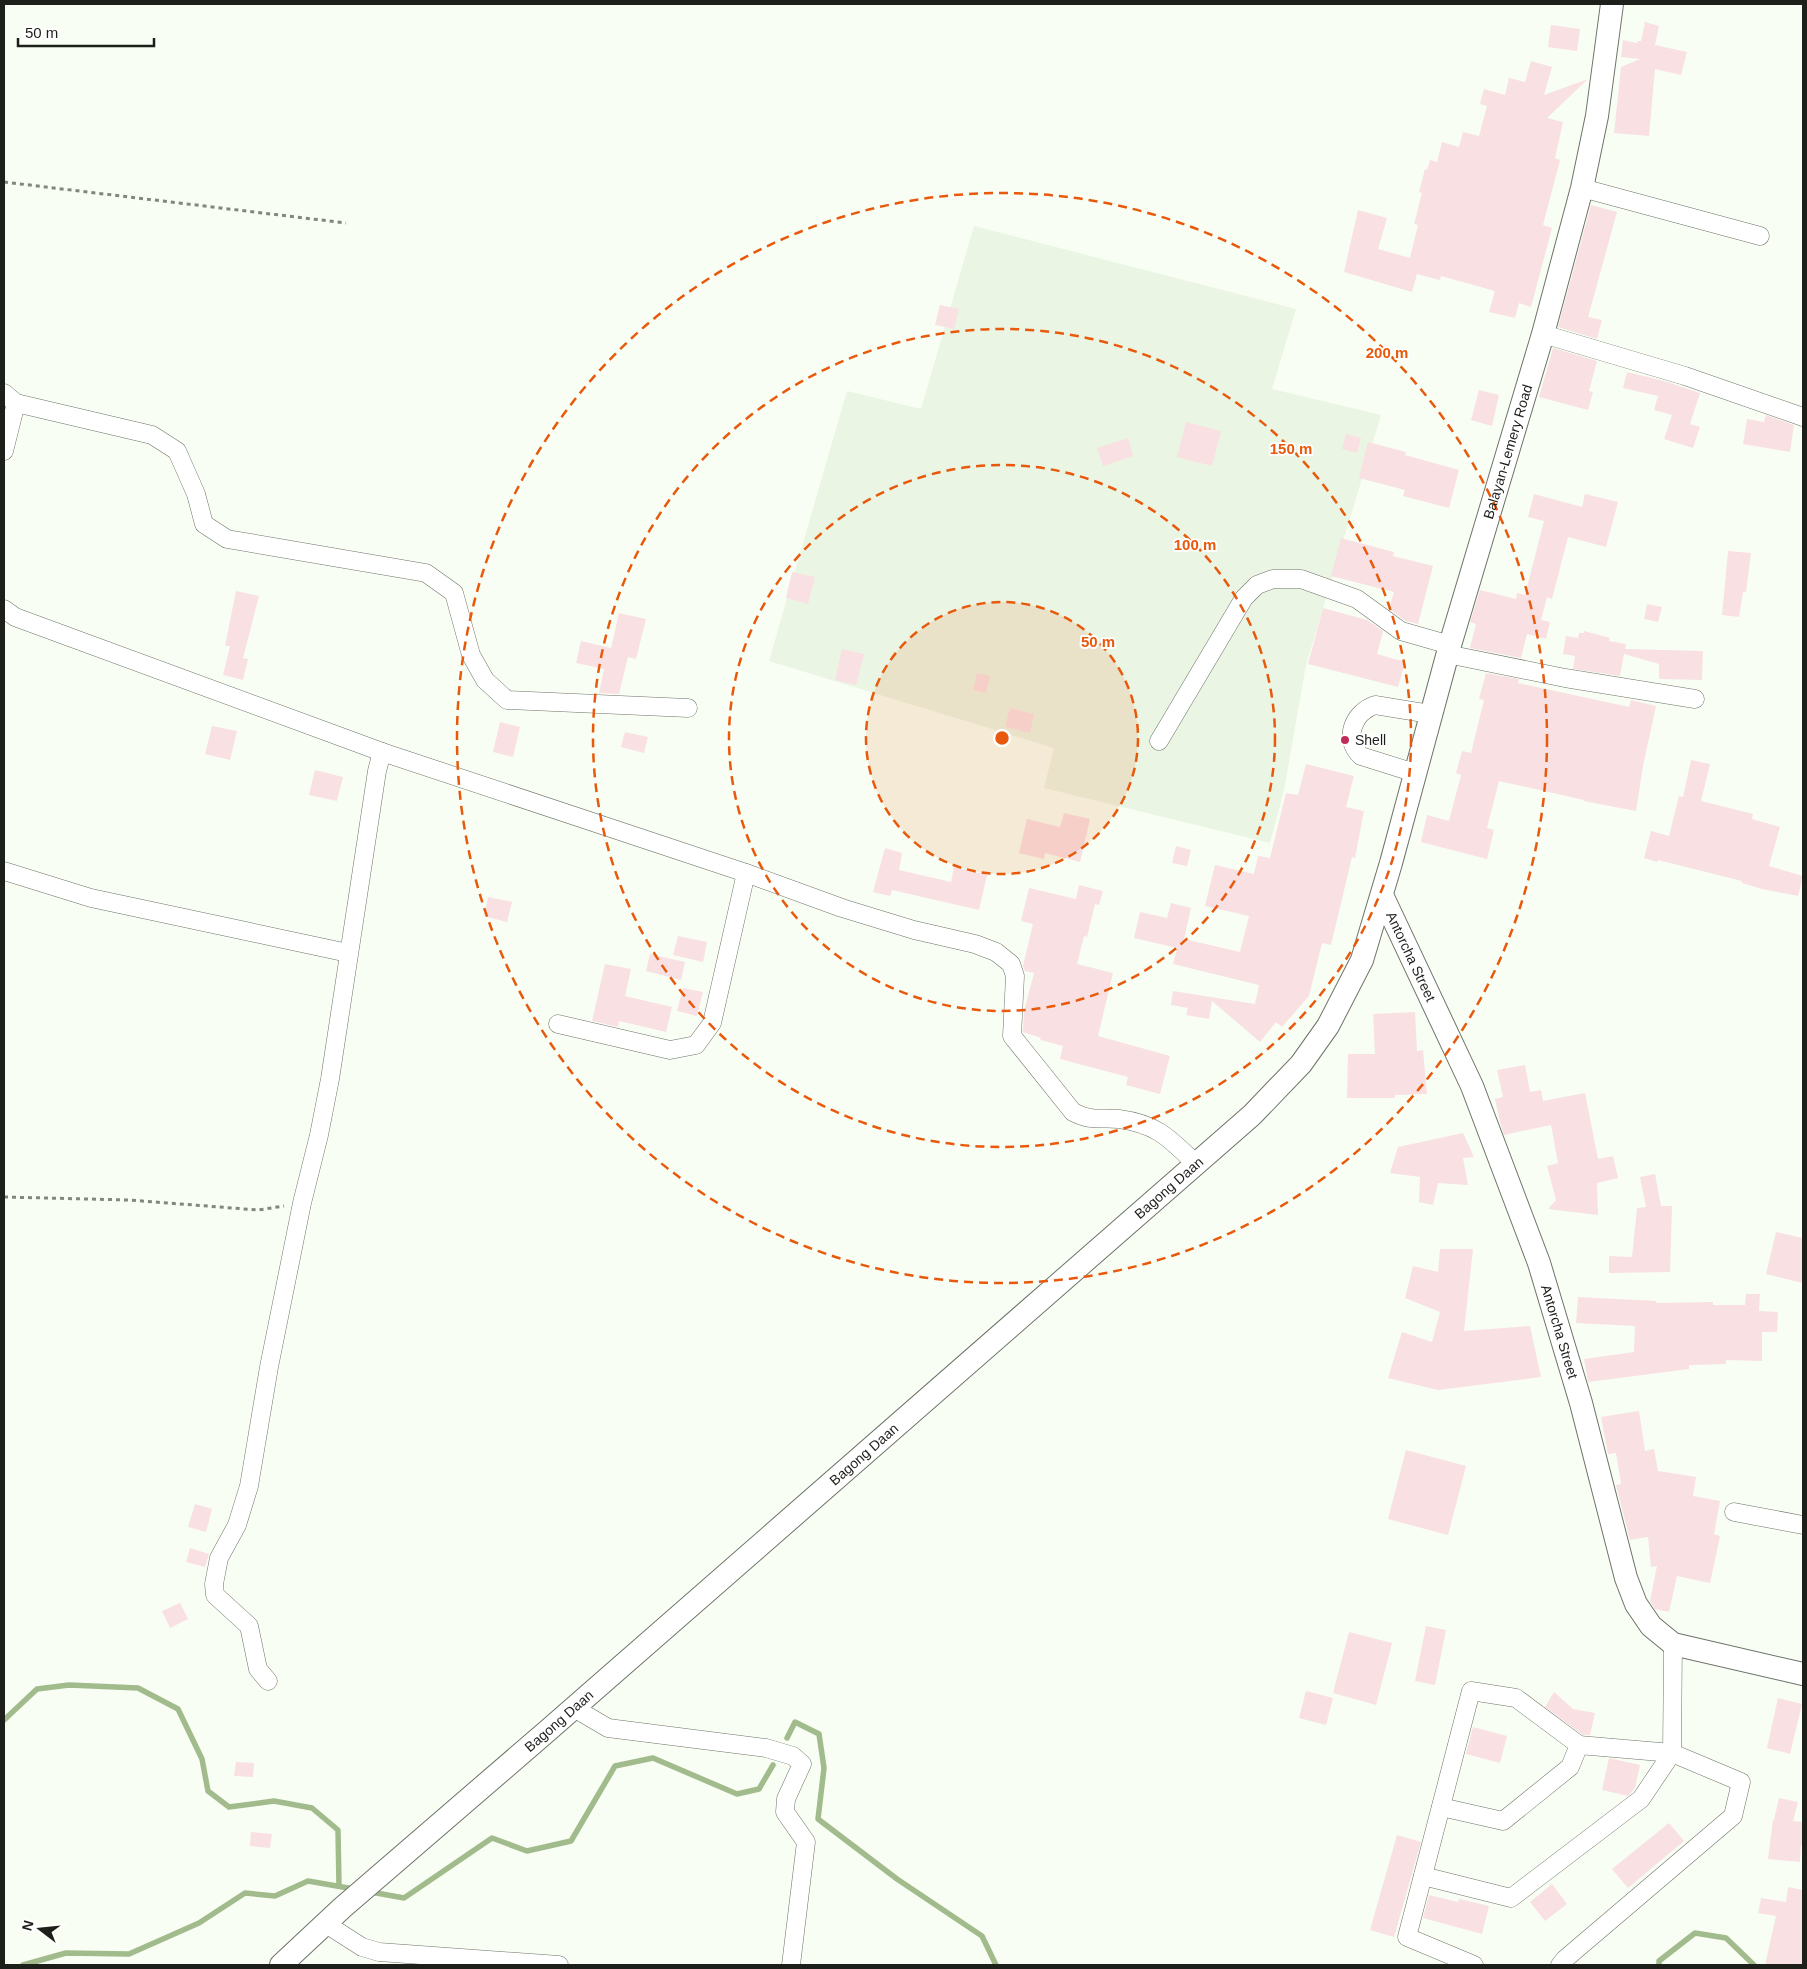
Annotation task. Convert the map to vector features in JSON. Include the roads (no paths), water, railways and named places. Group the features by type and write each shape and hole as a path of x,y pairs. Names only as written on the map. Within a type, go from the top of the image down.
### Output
{"main road":[{"name":"Balayan-Lemery Road","path":"1382,895 1448,650 1543,334 1582,188 1597,116 1611,4"},
{"name":"Bagong Daan","path":"281,1965 342,1908 574,1708 1252,1115 1301,1064 1328,1026 1362,960 1382,895"},
{"name":"Antorcha Street","path":"1382,895 1472,1086 1539,1263 1581,1403 1626,1578 1636,1604 1651,1626 1673,1644 1803,1674"}],"street":[{"path":"1582,188 1760,236"},
{"path":"1543,334 1685,376 1803,417"},
{"path":"4,451 10,398 152,435 177,451 196,494 204,524 227,539 426,573 454,593 471,655 485,680 507,700 688,708"},
{"path":"1159,741 1244,598 1257,585 1273,579 1301,579 1333,589 1357,599 1401,631 1448,650 1565,678 1695,699"},
{"path":"4,609 15,617 382,752 746,873 842,908 914,930 976,944 996,952 1011,964 1015,976 1012,1036 1073,1112 1083,1117 1098,1120 1117,1119 1156,1129 1195,1163"},
{"path":"1414,773 1361,756 1354,750 1352,730 1359,714 1375,705 1430,714"},
{"path":"268,1681 258,1669 249,1626 215,1595 214,1584 219,1558 237,1525 249,1486 256,1435 302,1203 319,1135 330,1079 348,953 377,771 382,752"},
{"path":"4,871 91,898 348,953"},
{"path":"558,1024 670,1050 696,1045 712,1022 746,873"},
{"path":"1734,1512 1803,1525"},
{"path":"1423,1876 1511,1898 1641,1799 1672,1753 1673,1644"},
{"path":"1474,1965 1407,1937 1472,1691 1516,1698 1579,1744 1672,1753 1741,1782 1733,1816 1560,1965"},
{"path":"574,1708 608,1728 766,1748 794,1756 802,1764 786,1799 785,1812 806,1842 791,1965"},
{"path":"1442,1807 1503,1821 1570,1767 1579,1744"},
{"path":"326,1924 362,1947 379,1952 559,1965"}],"waterway":[{"path":"4,1720 37,1689 69,1685 138,1688 178,1709 202,1759 208,1791 229,1807 274,1801 312,1808 338,1830 339,1886"},
{"path":"787,1738 795,1722 819,1734 824,1768 818,1819 897,1879 982,1936 996,1965"},
{"path":"371,1892 404,1898 492,1838 527,1851 571,1841 615,1766 653,1758 737,1794 759,1789 773,1765"},
{"path":"23,1965 66,1953 129,1954 199,1923 245,1893 275,1896 308,1881 354,1889"},
{"path":"1659,1965 1659,1961 1695,1933 1726,1938 1754,1965"}],"place":[{"name":"Shell","path":"1345,740"}]}
